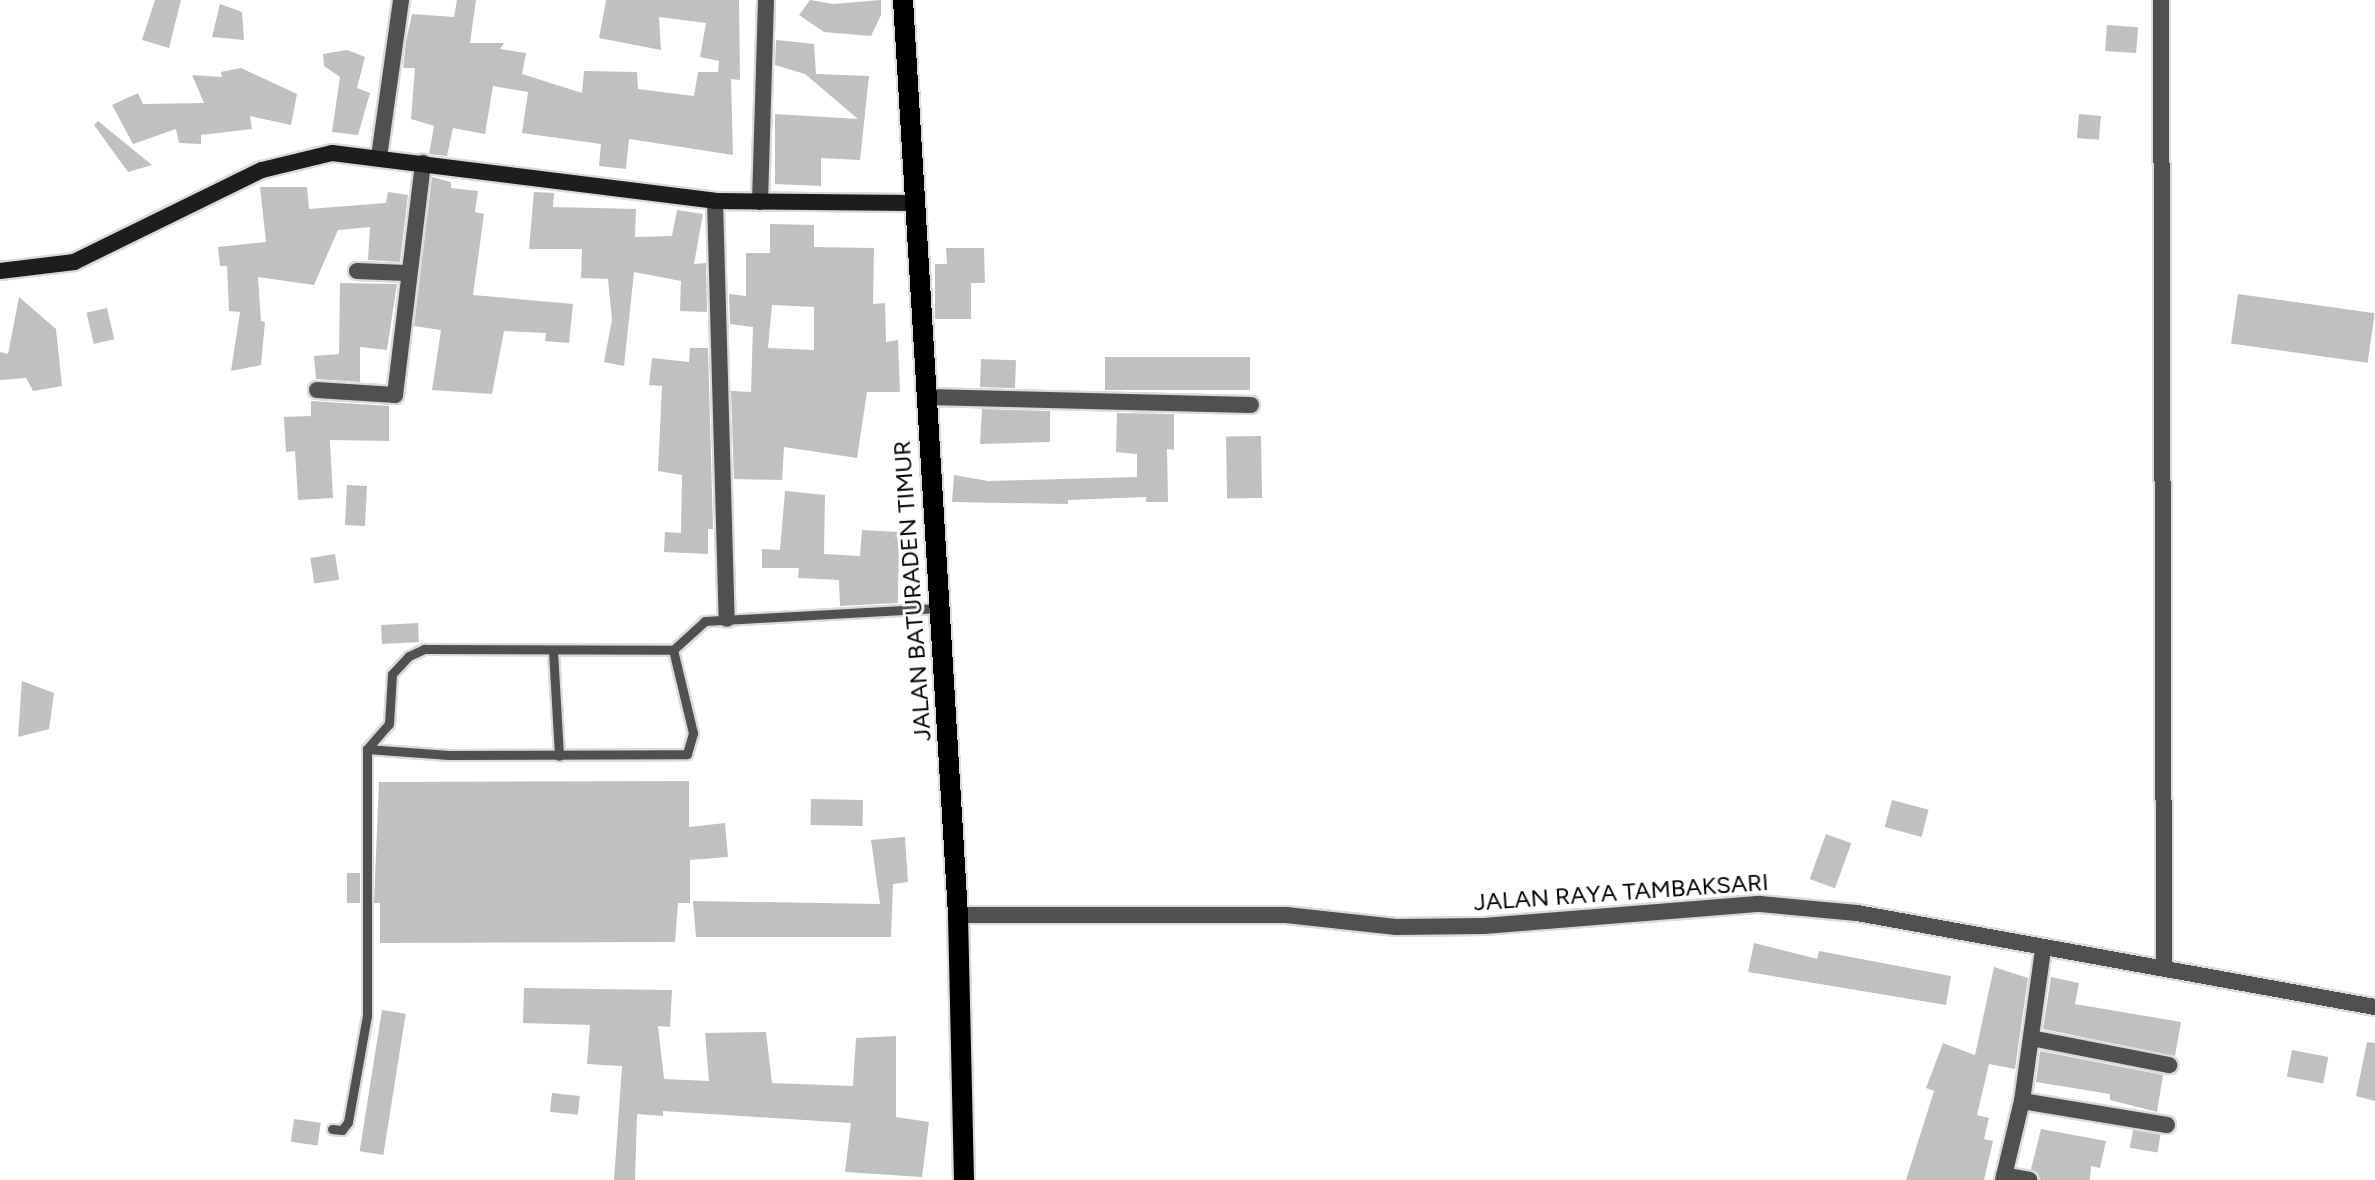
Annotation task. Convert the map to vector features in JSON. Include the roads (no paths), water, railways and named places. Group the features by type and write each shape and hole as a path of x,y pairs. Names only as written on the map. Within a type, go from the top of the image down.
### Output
{"main road":[{"name":"JALAN BATURADEN TIMUR","path":"903,0 912,203 941,608 958,915 964,1180"},
{"path":"0,271 74,262 297,157 379,157 715,201 912,203"}],"street":[{"path":"379,157 401,0"},
{"path":"760,202 766,0"},
{"path":"2161,0 2164,966"},
{"path":"317,390 395,395 406,273 423,163"},
{"path":"715,201 727,619"},
{"path":"357,271 406,273"},
{"path":"926,397 1251,405"},
{"name":"JALAN RAYA TAMBAKSARI","path":"958,915 1286,915 1396,927 1484,926 1760,904 1857,913 2043,950 2164,966 2375,1007"},
{"path":"2030,1180 2004,1178 2022,1101 2043,950"},
{"path":"2031,1038 2169,1065"},
{"path":"2022,1101 2167,1125"}],"lane":[{"path":"332,1129 342,1130 348,1122 367,1015 367,749 389,724 392,674 409,656 424,649 673,650 705,621 941,608"},
{"path":"367,749 559,756 687,754 693,733 673,650"},
{"path":"553,651 559,756"}]}
